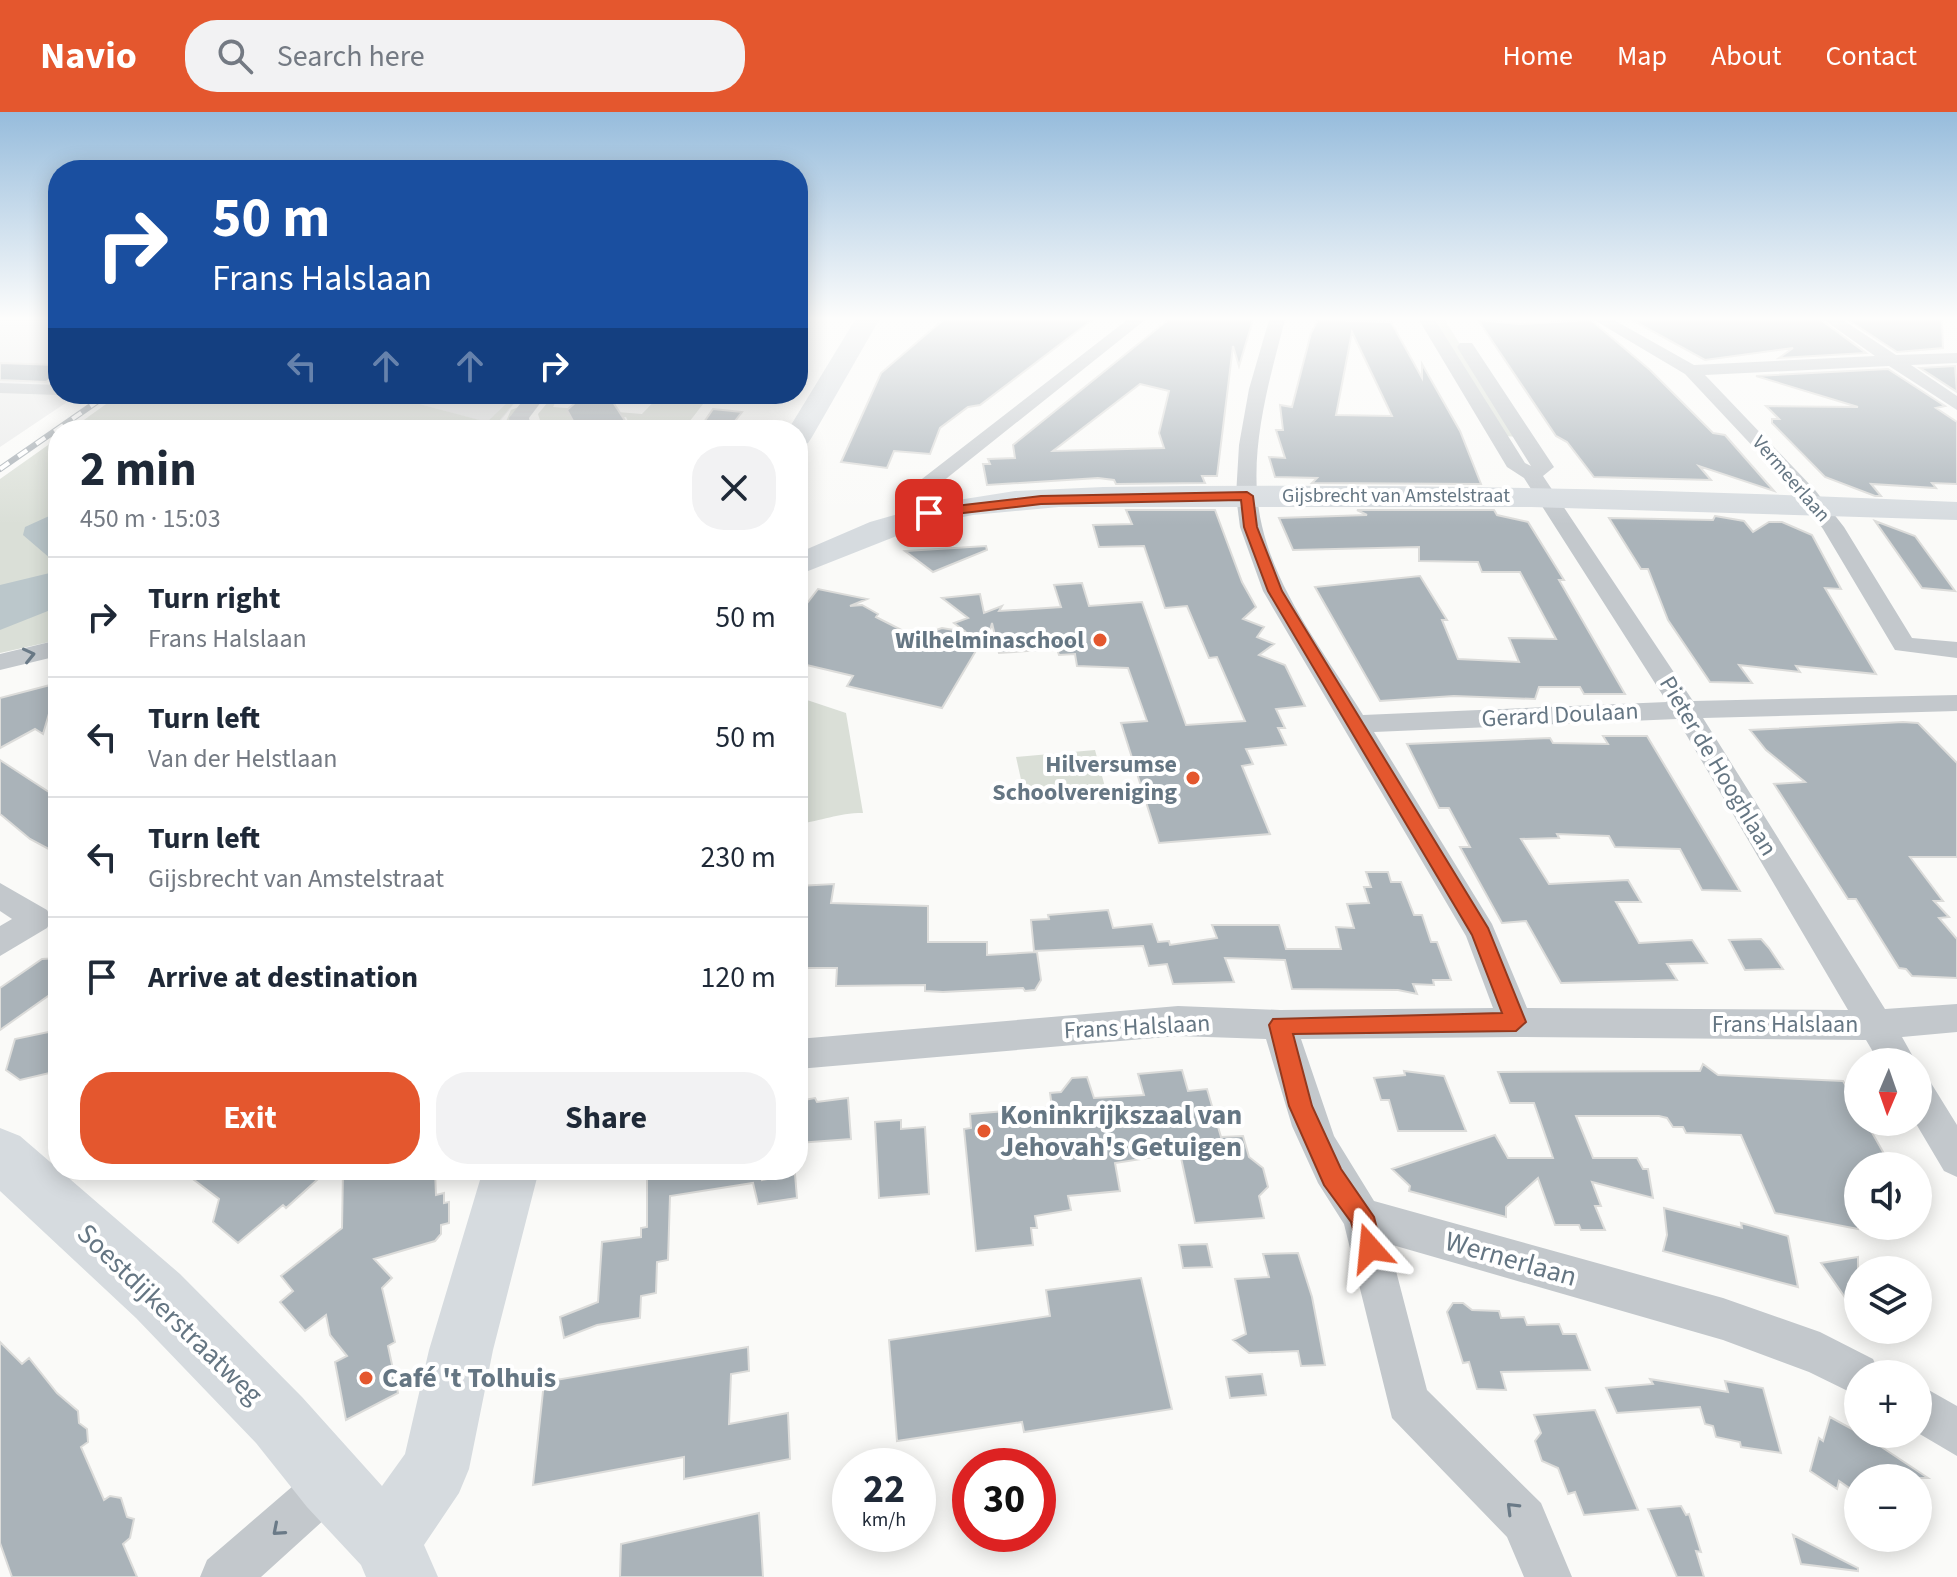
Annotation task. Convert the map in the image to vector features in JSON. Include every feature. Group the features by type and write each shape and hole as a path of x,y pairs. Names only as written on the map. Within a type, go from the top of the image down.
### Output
{"street":[{"path":"11,388 48,390"},
{"path":"808,420 827,388"},
{"path":"929,513 916,493 1050,388"},
{"path":"1258,388 1249,445 1247,496 1251,527 1275,591 1481,933 1516,1022"},
{"name":"Pieter de Hooghlaan","path":"1469,388 1517,467 1539,485 1685,710 1889,1048"},
{"name":"Pieter de Hooghlaan","path":"1493,388 1544,467 1539,485"},
{"name":"Vermeerlaan","path":"1708,388 1816,504 1904,645 1947,650"},
{"path":"1934,388 1957,404"},
{"name":"Gijsbrecht van Amstelstraat","path":"808,561 929,513 1041,500 1539,485 1957,511"},
{"path":"0,662 48,650"},
{"path":"1947,650 1957,674"},
{"name":"Gerard Doulaan","path":"1356,724 1685,710 1957,703"},
{"path":"0,895 36,919 0,943"},
{"name":"Frans Halslaan","path":"808,1053 1178,1021 1280,1025 1516,1022 1873,1025 1957,1018"},
{"path":"1280,1025 1300,1106 1332,1177 1362,1217 1408,1402 1524,1520 1548,1577"},
{"path":"1932,1117 1957,1159"},
{"name":"Soestdijkerstraatweg","path":"0,1154 158,1296 279,1420 394,1559"},
{"path":"394,1559 435,1469 461,1350 508,1180"},
{"name":"Wernerlaan","path":"1362,1217 1723,1319 1820,1354 1844,1367"},
{"path":"1932,1416 1957,1433"},
{"path":"224,1577 331,1483"}],"shaded area":[{"path":"0,388 48,388 48,404 64,404 0,447"},
{"path":"1476,388 1487,388 1517,437 1506,436"},
{"path":"106,404 420,404 480,420 84,420"},
{"path":"419,404 514,404 501,420 478,420"},
{"path":"506,404 513,404 500,420 489,420"},
{"path":"546,404 554,404 553,407 642,414 652,404 703,404 691,420 627,420 626,417 610,420 540,420 538,414"},
{"path":"521,406 511,420 507,420 511,410"},
{"path":"48,445 48,642 0,653 0,479"},
{"path":"48,517 48,556 23,535 25,527"},
{"path":"48,573 48,611 0,630 0,585"},
{"path":"808,700 846,713 863,813 808,822"},
{"path":"1095,750 1105,787 1024,793 1016,757"}],"building":[{"path":"874,388 1002,388 980,405 968,407 940,428 930,454 894,451 887,468 841,462"},
{"path":"1083,388 1134,388 1053,451 1164,448 1159,433 1169,391 1158,388 1228,388 1217,476 1202,476 1205,483 1116,484 1114,480 1098,478 987,485 983,464 990,464 988,459 1015,458 1013,445"},
{"path":"1297,388 1341,388 1336,415 1392,416 1379,388 1436,388 1460,431 1481,484 1312,483 1317,478 1275,477 1269,457 1285,458 1276,430 1283,430 1280,405 1292,407"},
{"path":"1524,388 1668,388 1713,433 1725,435 1774,491 1699,466 1711,480 1594,477 1567,442 1556,436"},
{"path":"1797,388 1918,388 1945,406 1936,408 1957,422 1957,484 1932,483 1936,488 1871,484 1881,496 1875,496 1825,477 1772,423 1772,419 1779,419 1766,406 1858,407"},
{"path":"574,404 614,404 625,420 572,420 567,410"},
{"path":"713,409 742,412 736,420 705,420"},
{"path":"1126,510 1215,510 1242,582 1256,607 1243,619 1264,627 1257,637 1274,644 1259,655 1285,665 1305,706 1276,709 1285,728 1278,728 1286,745 1246,749 1253,764 1242,766 1270,834 1159,843 1121,723 1147,721 1128,668 1077,666 1075,654 1059,655 1057,649 999,653 992,623 989,634 987,632 942,708 847,686 853,676 808,665 808,602 818,589 867,599 850,606 862,605 878,614 876,617 915,637 942,628 966,632 954,623 968,618 942,598 980,594 984,613 1002,606 999,611 1061,607 1054,585 1082,583 1089,606 1142,602 1186,725 1245,721 1217,657 1209,658 1187,606 1165,608 1144,546 1099,547 1093,525 1132,524"},
{"path":"1357,510 1494,510 1497,515 1528,522 1564,580 1559,580 1625,694 1584,694 1580,687 1539,687 1535,699 1454,696 1380,701 1315,587 1420,576 1447,620 1442,620 1458,659 1519,662 1509,638 1556,639 1520,572 1482,572 1478,562 1419,561 1419,547 1293,550 1279,518 1367,515"},
{"path":"1715,516 1744,521 1753,532 1769,522 1782,522 1812,535 1841,589 1825,588 1876,674 1796,666 1800,672 1739,665 1752,683 1710,682 1668,620 1648,569 1641,569 1609,518 1713,520"},
{"path":"1875,521 1915,536 1955,591 1922,588"},
{"path":"986,546 987,550 933,572 905,551"},
{"path":"48,686 48,717 43,734 35,729 0,748 0,698"},
{"path":"1918,723 1957,763 1957,857 1910,857 1943,901 1934,901 1949,917 1939,918 1957,939 1957,978 1912,976 1906,969 1899,968 1856,899 1848,899 1774,784 1805,782 1766,750 1750,730"},
{"path":"1603,736 1647,736 1740,891 1702,890 1680,849 1615,847 1609,836 1557,834 1559,838 1521,839 1549,884 1628,880 1641,902 1616,902 1639,943 1692,940 1707,963 1667,964 1677,980 1561,983 1526,921 1502,923 1460,847 1470,847 1449,808 1439,808 1407,744 1550,738 1553,743 1608,744"},
{"path":"0,760 48,791 48,849 30,839 0,814"},
{"path":"1366,872 1388,872 1391,882 1401,882 1414,915 1422,915 1431,942 1437,942 1451,980 1433,980 1434,985 1413,984 1417,994 1398,990 1292,989 1285,960 1225,958 1234,982 1173,984 1167,964 1149,966 1143,946 1034,951 1031,920 1049,919 1048,915 1108,910 1113,928 1152,924 1158,942 1169,941 1170,945 1217,938 1212,925 1279,925 1286,949 1341,949 1336,927 1354,928 1347,904 1369,903 1364,887 1371,887"},
{"path":"834,884 831,903 928,906 928,942 987,942 987,955 1037,952 1041,980 1035,990 1025,991 1023,988 925,991 925,985 836,986 837,968 808,968 808,885"},
{"path":"1761,939 1783,969 1745,970 1729,940"},
{"path":"42,959 48,959 48,996 0,1030 0,988"},
{"path":"48,1032 48,1073 20,1080 6,1070 15,1039"},
{"path":"1703,1064 1718,1075 1843,1081 1844,1136 1874,1136 1883,1152 1844,1152 1844,1226 1775,1213 1741,1135 1686,1133 1683,1127 1673,1127 1667,1118 1659,1116 1576,1116 1593,1158 1637,1158 1643,1169 1648,1169 1653,1198 1592,1182 1601,1206 1595,1206 1605,1230 1555,1225 1538,1178 1506,1207 1506,1217 1409,1191 1410,1186 1392,1169 1495,1135 1508,1158 1553,1158 1534,1103 1510,1103 1498,1072 1700,1071"},
{"path":"1182,1070 1188,1091 1207,1089 1221,1137 1243,1136 1249,1157 1263,1168 1268,1187 1259,1196 1264,1218 1195,1223 1180,1153 1115,1163 1120,1191 1068,1196 1071,1210 1035,1216 1037,1228 1031,1228 1033,1245 976,1251 964,1129 971,1128 970,1114 1052,1107 1050,1093 1061,1092 1072,1078 1087,1077 1094,1098 1144,1095 1138,1074"},
{"path":"1404,1071 1444,1076 1466,1131 1398,1131 1389,1100 1381,1100 1374,1078 1405,1075"},
{"path":"815,1098 817,1102 848,1098 851,1139 808,1142 808,1099"},
{"path":"901,1120 901,1129 925,1127 929,1194 879,1198 875,1122"},
{"path":"194,1180 317,1180 286,1208 283,1205 238,1243 213,1222 219,1199"},
{"path":"343,1180 435,1180 436,1195 444,1193 444,1203 449,1202 449,1223 441,1225 441,1234 435,1241 374,1259 392,1278 382,1288 395,1342 388,1346 398,1393 346,1420 335,1362 347,1356 330,1335 326,1315 305,1331 280,1302 293,1291 281,1276 342,1228"},
{"path":"647,1180 796,1180 797,1198 758,1204 753,1183 670,1196 668,1260 657,1262 656,1293 641,1296 640,1318 597,1325 564,1338 560,1317 598,1302 602,1242 641,1237 641,1228 647,1227"},
{"path":"1664,1208 1788,1236 1798,1287 1663,1251 1667,1235"},
{"path":"1207,1244 1212,1267 1183,1268 1179,1245"},
{"path":"1298,1253 1312,1297 1325,1365 1301,1366 1298,1351 1249,1353 1233,1340 1246,1334 1235,1279 1269,1277 1263,1254"},
{"path":"1844,1259 1844,1296 1821,1263"},
{"path":"1141,1278 1172,1409 1024,1432 1022,1422 897,1441 889,1340 1050,1316 1046,1290"},
{"path":"1453,1303 1463,1303 1472,1310 1499,1311 1501,1318 1524,1317 1527,1325 1559,1324 1563,1334 1576,1334 1590,1370 1501,1372 1506,1390 1477,1389 1469,1362 1463,1363 1447,1312"},
{"path":"0,1342 22,1364 29,1358 57,1393 78,1411 79,1423 87,1429 88,1442 81,1447 104,1500 110,1496 121,1498 127,1517 134,1519 130,1538 123,1544 137,1577 12,1577 0,1543"},
{"path":"748,1347 749,1371 731,1374 729,1424 788,1413 790,1459 684,1479 684,1457 533,1485 544,1382"},
{"path":"1262,1374 1266,1395 1230,1398 1226,1377"},
{"path":"1650,1379 1728,1392 1725,1381 1763,1388 1781,1453 1741,1447 1740,1442 1716,1437 1713,1426 1705,1424 1700,1407 1617,1413 1606,1388 1653,1384"},
{"path":"1595,1410 1638,1510 1584,1515 1575,1492 1568,1494 1558,1468 1542,1461 1535,1441 1541,1433 1534,1415"},
{"path":"1830,1417 1844,1425 1844,1448 1883,1448 1907,1464 1844,1464 1844,1484 1839,1481 1837,1489 1810,1471 1819,1438 1823,1441"},
{"path":"1681,1506 1686,1515 1689,1514 1701,1552 1696,1551 1704,1577 1677,1577 1648,1509"},
{"path":"759,1513 763,1577 620,1577 621,1544"},
{"path":"1793,1535 1858,1568 1858,1571 1801,1564"}],"railway":[{"path":"71,420 94,404"},
{"path":"0,469 48,436"}],"place":[{"name":"Wilhelminaschool","path":"1100,640"},
{"name":"Hilversumse Schoolvereniging","path":"1193,778"},
{"name":"Koninkrijkszaal van Jehovah's Getuigen","path":"984,1131"},
{"name":"Café 't Tolhuis","path":"366,1378"}],"route":[{"path":"929,513 1041,500 1247,496 1251,527 1275,591 1481,933 1516,1022 1280,1025 1300,1106 1332,1177 1362,1217 1370,1248"}]}
